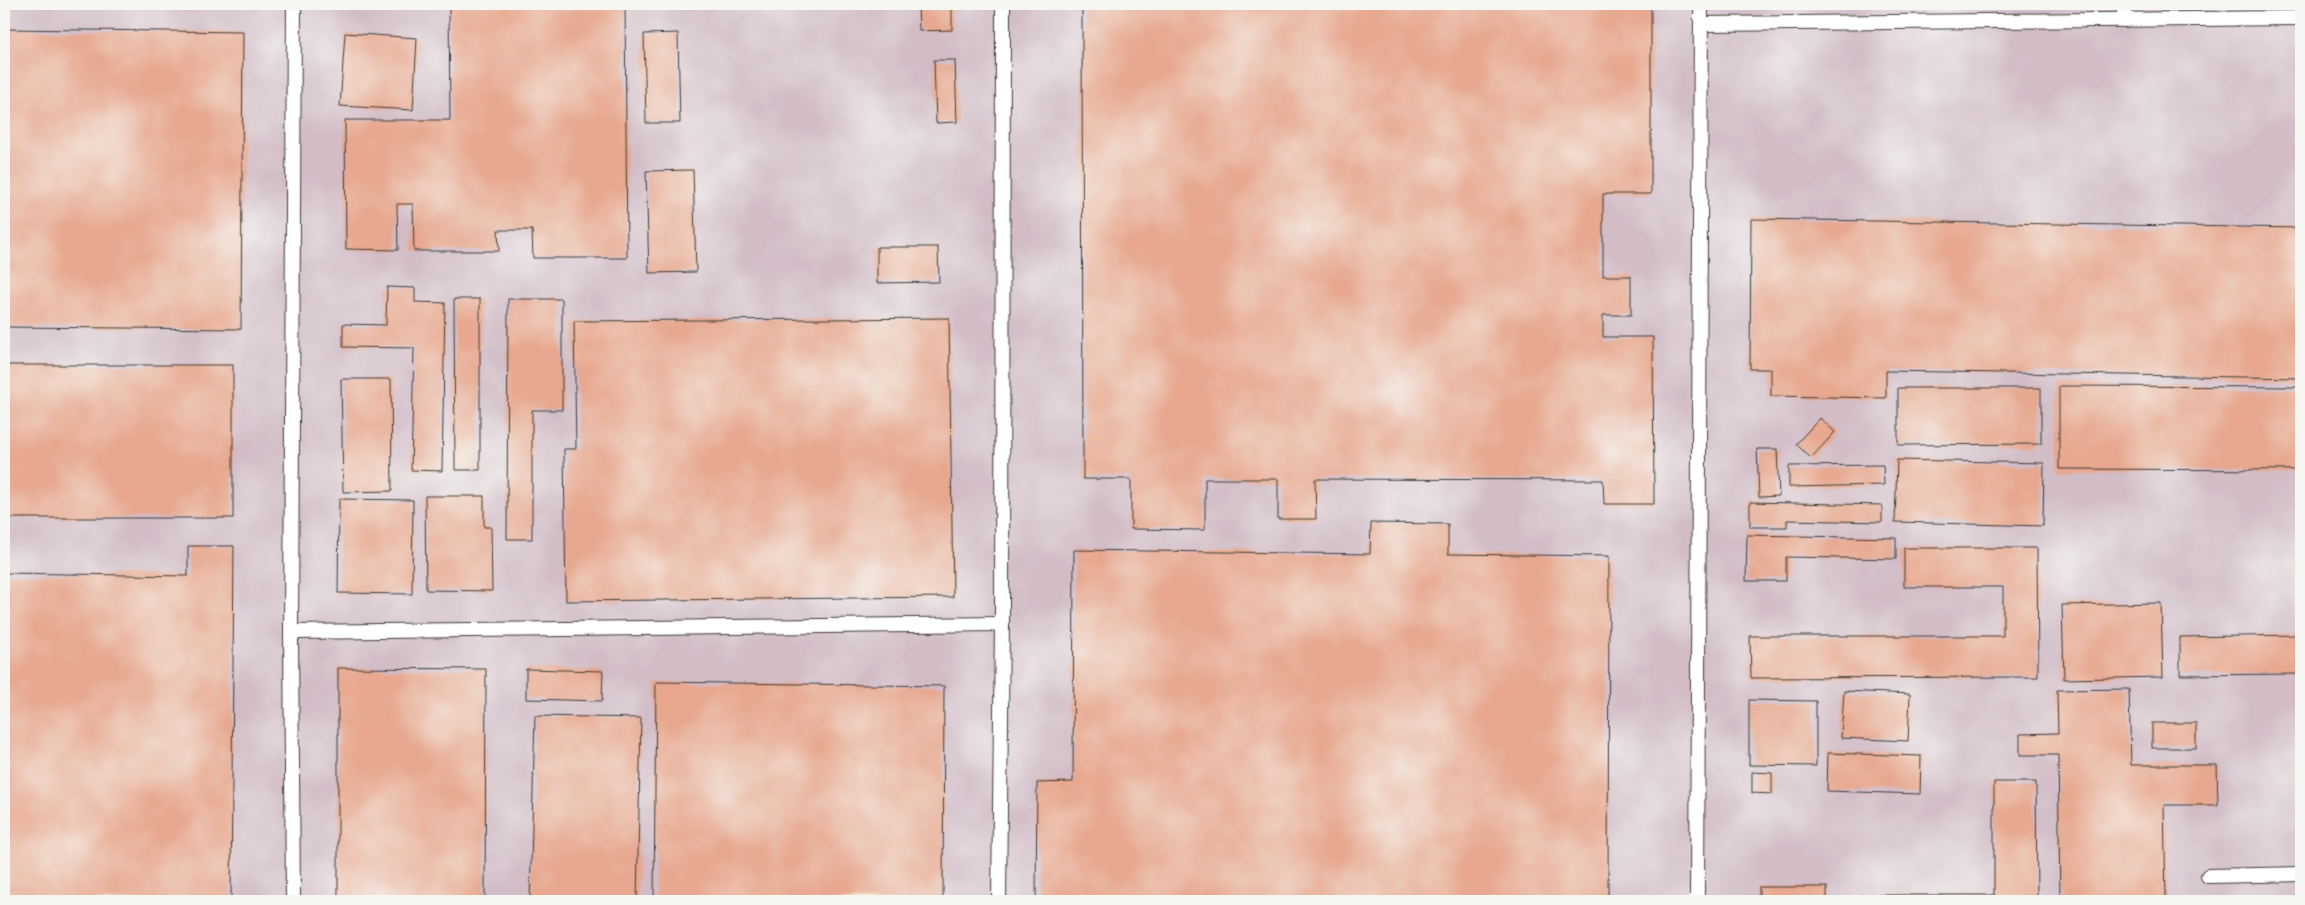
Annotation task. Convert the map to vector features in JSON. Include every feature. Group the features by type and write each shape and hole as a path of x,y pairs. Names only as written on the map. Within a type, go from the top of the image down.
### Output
{"lane":[{"path":"293,901 291,632 294,4"},
{"path":"999,901 1002,624 1002,4"},
{"path":"1697,901 1701,4"},
{"path":"2124,4 2124,20"},
{"path":"1701,24 2301,18"},
{"path":"291,632 1002,624"},
{"path":"2208,876 2301,874"}],"shaded area":[{"path":"4,4 2301,4 2301,901 4,901"}],"building":[{"path":"449,4 625,4 627,258 533,258 532,230 498,230 499,251 414,251 413,204 397,204 398,250 346,249 345,120 450,120"},
{"path":"918,4 952,4 952,30 919,31"},
{"path":"1082,4 1651,4 1651,194 1603,194 1603,276 1631,276 1631,315 1603,315 1603,337 1653,337 1654,504 1604,504 1603,480 1315,479 1316,519 1278,519 1278,479 1205,479 1205,530 1131,529 1131,479 1083,479"},
{"path":"4,29 243,32 241,329 4,327"},
{"path":"345,33 417,38 413,110 340,106"},
{"path":"678,33 680,123 646,123 644,34"},
{"path":"934,60 955,60 957,122 936,123"},
{"path":"693,170 696,272 649,273 646,171"},
{"path":"1751,219 2301,228 2301,378 1886,371 1886,398 1771,396 1771,369 1750,369"},
{"path":"877,247 938,247 939,282 877,283"},
{"path":"387,287 415,288 415,302 445,303 442,471 411,470 414,348 343,347 343,324 386,325"},
{"path":"454,299 480,299 480,470 455,470"},
{"path":"508,299 562,299 562,410 532,410 532,539 507,539"},
{"path":"949,318 953,597 566,601 564,449 576,449 574,321"},
{"path":"4,365 233,365 233,518 4,518"},
{"path":"341,379 391,379 392,491 343,492"},
{"path":"2059,386 2301,387 2301,470 2059,469"},
{"path":"1898,388 2041,388 2041,444 1898,445"},
{"path":"1820,418 1835,432 1811,458 1796,444"},
{"path":"1757,449 1777,449 1779,496 1759,497"},
{"path":"1897,460 2044,463 2043,526 1895,522"},
{"path":"1883,465 1884,485 1789,487 1789,466"},
{"path":"425,496 484,496 484,527 491,527 492,591 426,590"},
{"path":"339,499 413,500 412,594 338,593"},
{"path":"1750,502 1882,505 1882,522 1787,520 1787,527 1750,527"},
{"path":"1371,523 1448,524 1448,554 1609,556 1608,901 1036,901 1037,783 1073,782 1074,550 1370,554"},
{"path":"1747,535 1896,538 1896,559 1786,557 1786,581 1746,581"},
{"path":"188,546 234,546 231,901 4,901 4,573 188,576"},
{"path":"1904,548 2037,548 2038,677 1751,678 1750,636 2003,636 2003,587 1904,587"},
{"path":"2161,603 2163,677 2064,679 2062,605"},
{"path":"2301,635 2301,674 2180,675 2180,637"},
{"path":"338,668 486,669 485,901 338,901"},
{"path":"526,669 603,671 602,701 526,699"},
{"path":"656,682 944,686 943,901 654,901"},
{"path":"2129,689 2131,765 2217,765 2218,805 2164,805 2166,901 2060,901 2058,755 2020,755 2020,734 2058,733 2057,690"},
{"path":"1844,691 1910,694 1908,741 1841,738"},
{"path":"1749,700 1816,701 1816,766 1749,765"},
{"path":"535,716 641,718 637,901 530,901"},
{"path":"2152,723 2196,723 2196,748 2152,748"},
{"path":"1828,753 1921,756 1920,794 1827,791"},
{"path":"1752,772 1772,773 1772,794 1752,793"},
{"path":"1994,782 2036,782 2037,901 1859,901 1859,895 1994,895"},
{"path":"1759,887 1827,887 1827,901 1759,901"},
{"path":"2301,897 2301,901 2238,901 2238,900"}]}
